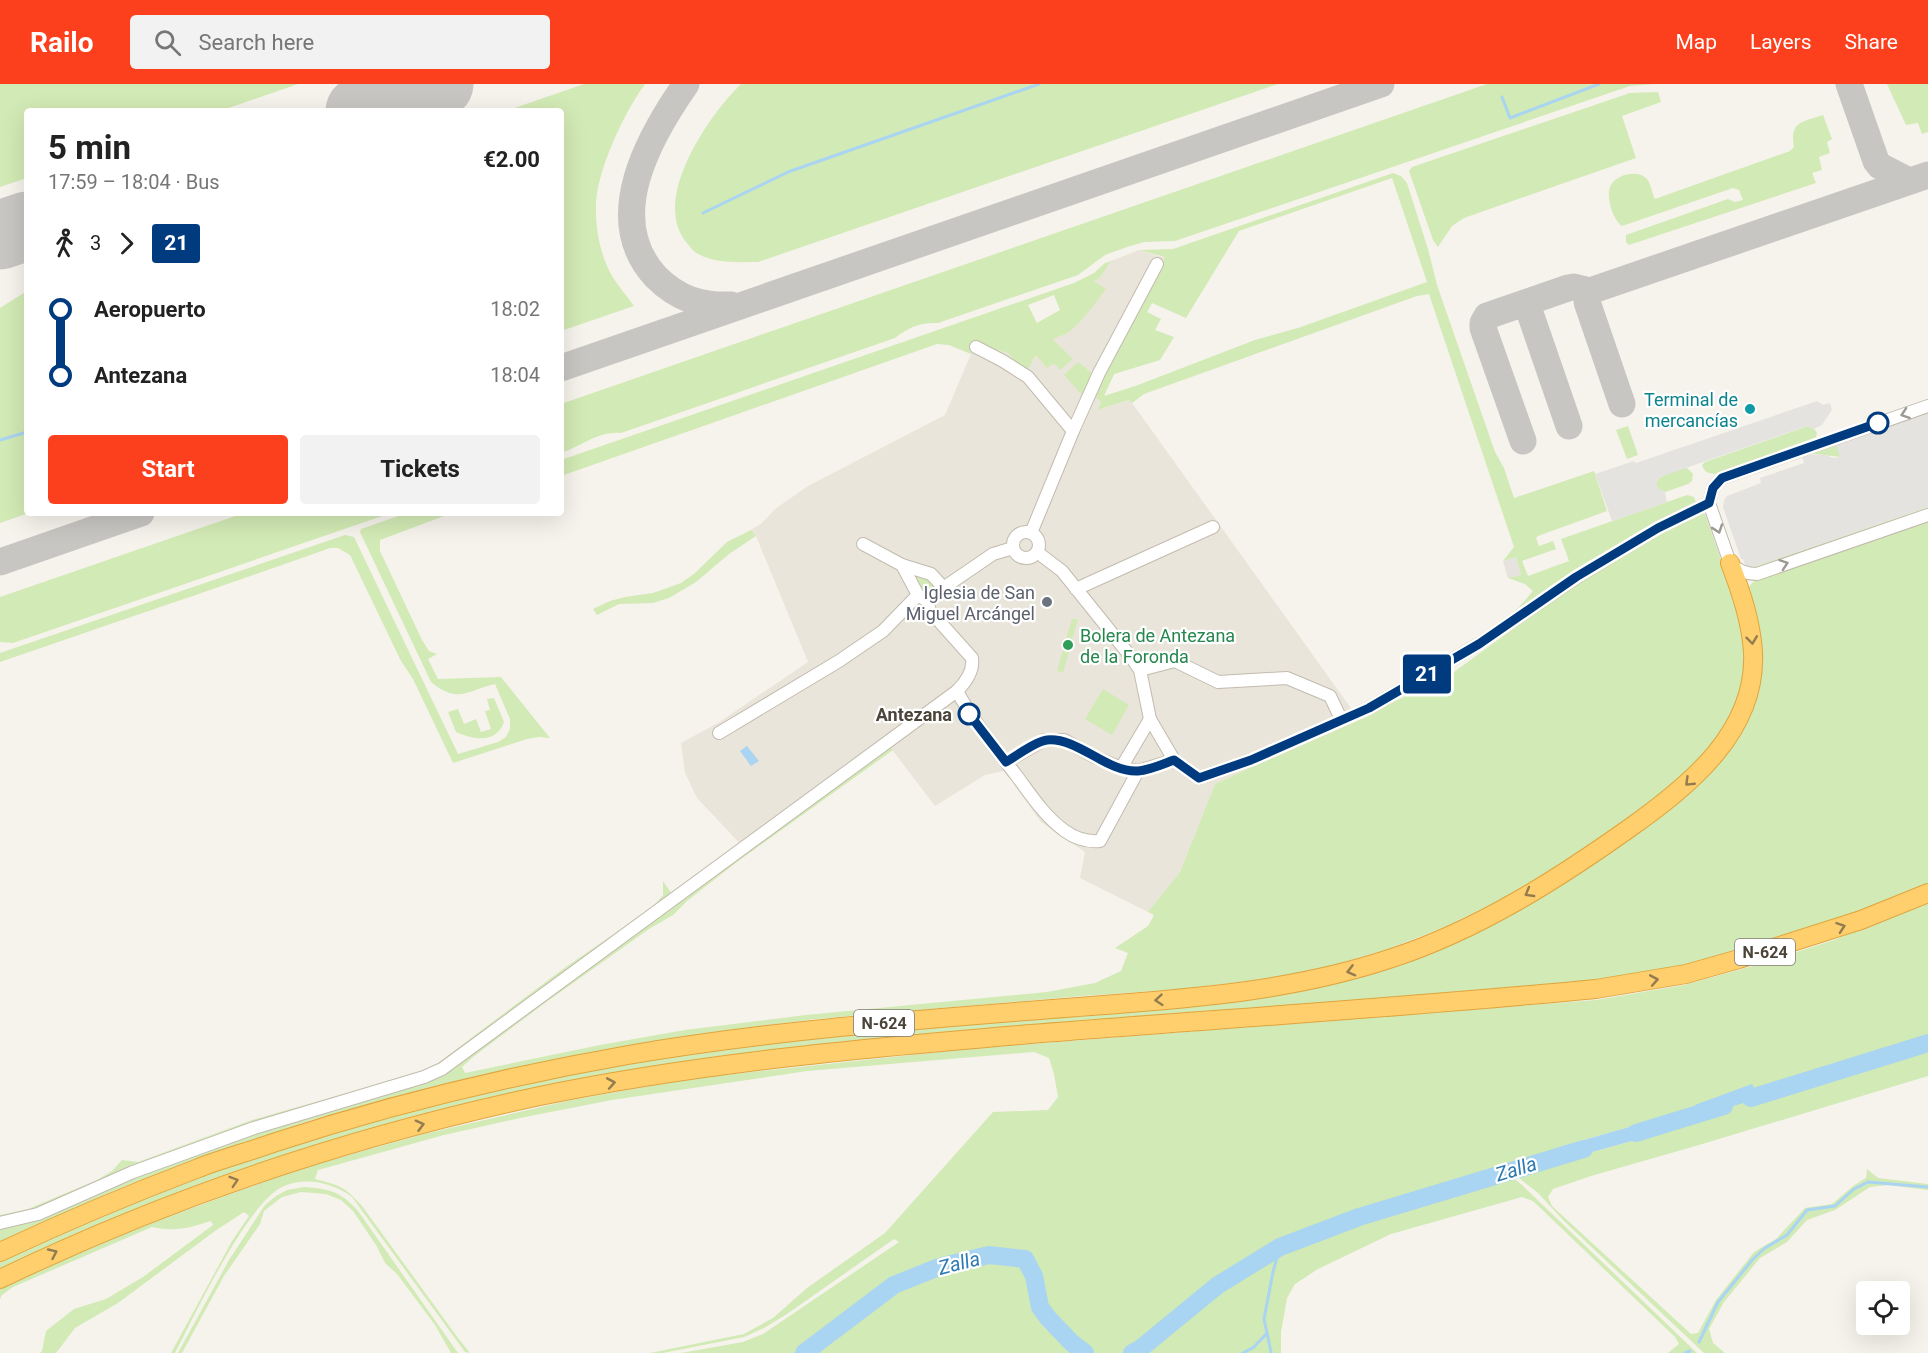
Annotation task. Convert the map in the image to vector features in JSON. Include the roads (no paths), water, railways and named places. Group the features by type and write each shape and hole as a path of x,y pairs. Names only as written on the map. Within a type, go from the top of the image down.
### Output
{"highway":[{"name":"N-624","path":"0,1252 51,1228 198,1168 327,1126 439,1095 533,1074 629,1055 773,1034 1251,991 1303,983 1358,969 1441,940 1512,904 1627,830 1686,786 1720,749 1743,709 1751,682 1754,657 1747,614 1730,564"},
{"name":"N-624","path":"0,1279 61,1250 211,1189 333,1148 457,1115 537,1097 623,1081 757,1061 908,1044 1596,989 1686,974 1739,959 1861,920 1928,893"}],"street":[{"path":"1031,533 1073,431 1100,373 1157,264"},
{"path":"976,347 1028,377 1073,431"},
{"path":"1928,406 1722,478 1713,488 1709,503 1730,564 1749,574 1757,574 1928,515"},
{"path":"1037,552 1062,571 1131,657 1140,670 1150,719 1174,760 1199,778 1251,760 1369,708 1479,644 1576,577 1658,528 1709,503"},
{"path":"1076,588 1213,527"},
{"path":"1024,532 1031,533 1038,542 1037,552 1027,558 1021,557 1013,548 1013,541 1017,535 1024,532"},
{"path":"863,544 902,565 931,574 944,588"},
{"path":"719,733 839,661 883,632 923,599 944,588 993,554 1013,548"},
{"path":"0,1223 38,1214 132,1173 254,1128 424,1077 442,1069 957,691 966,681 973,662 972,658 930,611 902,565"},
{"path":"1140,670 1175,661 1218,682 1287,678 1330,696 1341,719"},
{"path":"957,691 969,713 1047,815 1066,833 1086,842 1100,841 1138,771"},
{"path":"1121,768 1150,719"},
{"path":"1006,762 1044,740 1064,741 1121,768 1138,771 1174,760"}],"water":[{"path":"747,746 759,761 751,766 740,751"},
{"path":"1752,1084 1754,1088 1764,1085 1775,1094 1702,1115 1695,1105"},
{"path":"1661,1118 1659,1125 1661,1133 1563,1160 1559,1147"}],"waterway":[{"path":"703,213 788,172 1039,84"},
{"path":"1502,97 1510,118 1599,84"},
{"path":"0,440 24,433"},
{"name":"Zalla","path":"1751,1098 1928,1043"},
{"name":"Zalla","path":"1636,1133 1724,1106"},
{"name":"Zalla","path":"1132,1353 1140,1349 1218,1285 1280,1247 1359,1217 1584,1149"},
{"path":"1699,1342 1718,1302 1753,1259 1765,1248 1787,1235 1807,1210 1835,1206 1854,1189 1868,1182 1928,1187"},
{"path":"1271,1352 1264,1319 1280,1247"},
{"name":"Zalla","path":"804,1353 894,1285 939,1267 989,1255 1025,1259 1034,1276 1040,1307 1072,1343 1085,1353"},
{"path":"1243,1353 1254,1347 1267,1333"},
{"path":"1685,1353 1690,1351"}],"place":[{"name":"Terminal de mercancías","path":"1750,409"},
{"name":"Iglesia de San Miguel Arcángel","path":"1047,602"},
{"name":"Bolera de Antezana de la Foronda","path":"1068,645"},
{"name":"Antezana","path":"969,714"}]}
